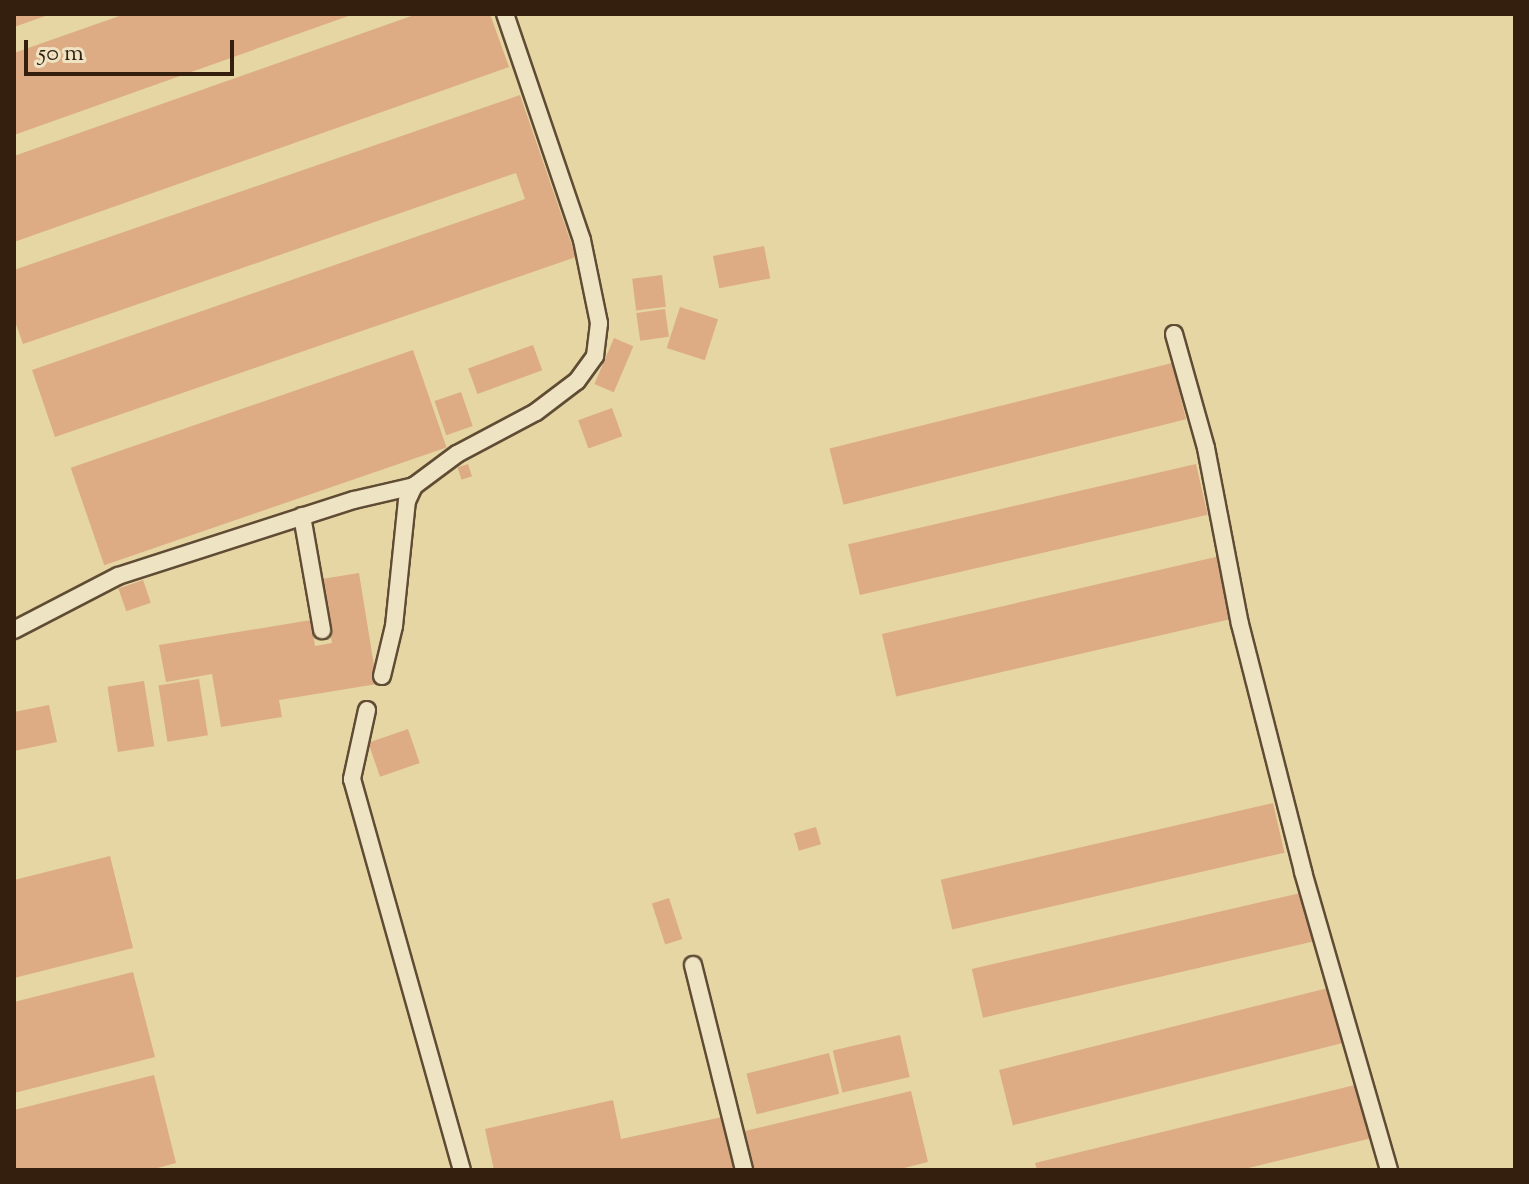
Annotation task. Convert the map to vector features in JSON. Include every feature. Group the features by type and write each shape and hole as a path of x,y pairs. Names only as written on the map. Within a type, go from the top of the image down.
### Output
{"lane":[{"path":"14,630 118,576 302,516 414,486 457,454 536,412 577,381 595,356 599,323 582,240 505,14"},
{"path":"1174,334 1206,448 1240,624 1303,872 1389,1170"},
{"path":"382,676 394,626 407,501 414,486"},
{"path":"302,516 322,630"},
{"path":"367,710 352,779 462,1170"},
{"path":"693,965 744,1170"}],"building":[{"path":"14,14 51,14 14,27"},
{"path":"125,14 354,14 14,135 14,53"},
{"path":"417,14 490,14 509,67 14,242 14,156"},
{"path":"520,95 576,257 55,437 32,370 525,199 516,173 23,344 14,319 14,270"},
{"path":"764,246 770,278 719,288 713,256"},
{"path":"662,275 666,307 636,310 632,279"},
{"path":"680,307 718,319 705,360 667,348"},
{"path":"665,309 669,337 640,341 636,313"},
{"path":"614,338 633,346 614,392 594,384"},
{"path":"533,345 542,370 477,394 468,369"},
{"path":"413,350 447,447 104,565 71,468"},
{"path":"1172,363 1186,419 844,505 829,448"},
{"path":"461,392 473,426 446,435 435,401"},
{"path":"612,408 622,436 588,449 578,420"},
{"path":"468,464 472,476 462,480 458,467"},
{"path":"1196,464 1208,515 860,595 848,544"},
{"path":"1220,556 1234,618 896,696 882,634"},
{"path":"359,573 377,684 279,700 282,717 221,727 212,674 166,682 159,645 311,620 315,646 332,643 322,579"},
{"path":"143,580 151,603 126,611 118,588"},
{"path":"199,679 208,735 167,742 159,685"},
{"path":"144,681 154,746 118,752 107,687"},
{"path":"49,705 57,742 14,751 14,712"},
{"path":"408,729 420,763 380,777 368,743"},
{"path":"1273,803 1284,853 952,929 941,880"},
{"path":"816,827 821,844 799,851 794,833"},
{"path":"110,856 133,948 14,978 14,880"},
{"path":"1305,892 1316,941 983,1018 972,969"},
{"path":"669,898 682,939 665,944 652,904"},
{"path":"133,972 155,1057 14,1093 14,1002"},
{"path":"1328,988 1342,1043 1013,1125 999,1070"},
{"path":"900,1035 910,1077 842,1092 833,1051"},
{"path":"829,1053 839,1094 757,1114 747,1074"},
{"path":"154,1075 176,1163 150,1170 14,1170 14,1110"},
{"path":"1359,1084 1372,1138 1240,1170 1037,1170 1035,1163"},
{"path":"911,1091 928,1162 896,1170 755,1170 745,1131"},
{"path":"613,1100 621,1139 727,1116 738,1170 494,1170 485,1129"}]}
